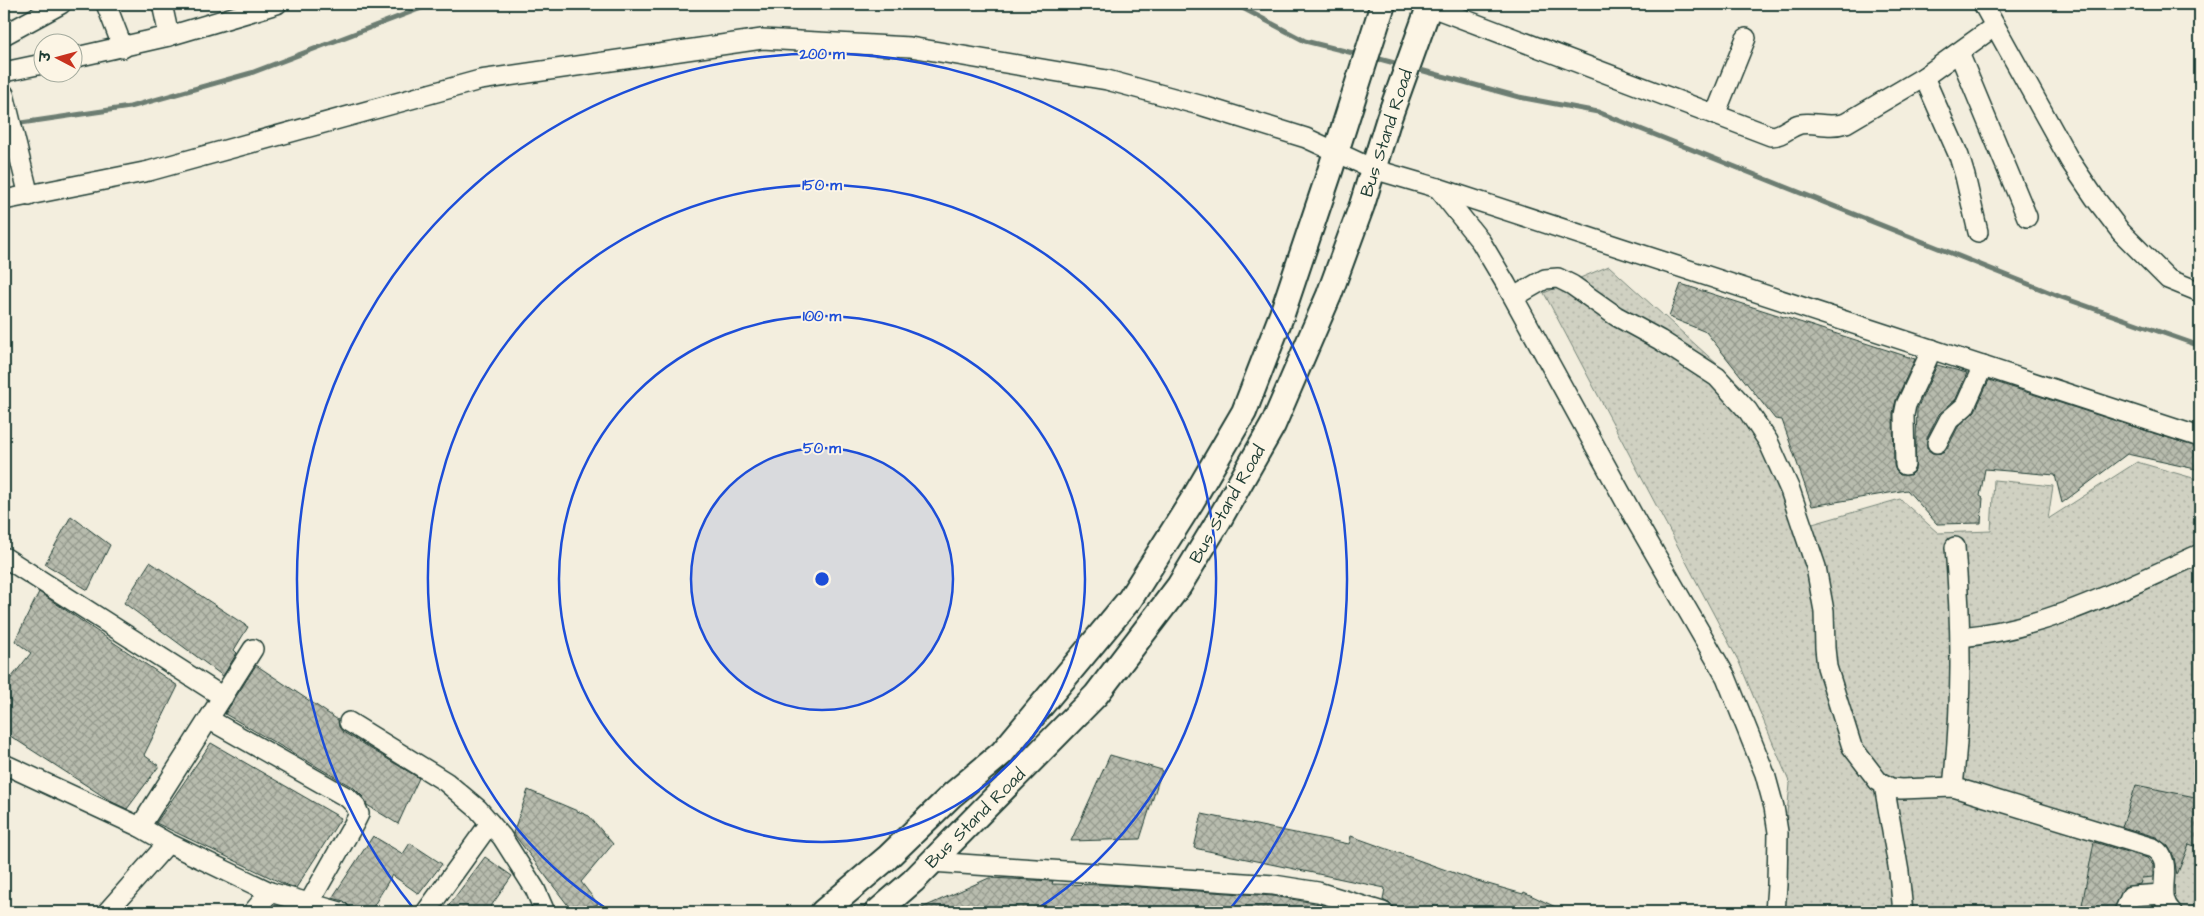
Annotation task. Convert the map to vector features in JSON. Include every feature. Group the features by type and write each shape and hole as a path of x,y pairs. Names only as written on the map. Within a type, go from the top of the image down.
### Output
{"main road":[{"name":"Bus Stand Road","path":"877,912 913,881 1096,695 1178,586 1220,520 1273,425 1328,295 1362,205 1381,143 1429,5"},
{"name":"Bus Stand Road","path":"823,912 887,858 952,795 1002,753 1130,599 1192,501 1244,412 1282,314 1336,153 1379,13"}],"street":[{"path":"4,36 61,4"},
{"path":"106,4 123,48"},
{"path":"162,4 170,36"},
{"path":"82,56 170,36 277,4"},
{"path":"1983,4 2070,161 2121,232 2168,278 2200,292"},
{"path":"1429,5 1771,136 1778,136 1801,124 1836,126 1846,124 1924,77 1995,26"},
{"path":"1715,115 1746,38"},
{"path":"4,200 149,171 480,80 565,66 762,39 910,47 1107,80 1203,106 1297,135 1373,169 1438,188 2200,437"},
{"path":"1959,52 2027,217"},
{"path":"4,72 32,66"},
{"path":"1924,77 1965,176 1978,232"},
{"path":"5,100 29,196"},
{"path":"1438,188 1481,242 1514,297 1635,519 1726,677 1765,774 1774,807 1778,832 1778,884 1775,912"},
{"path":"1514,297 1544,279 1558,278 1572,285 1616,316 1660,340 1717,377 1748,411 1768,441 1790,490 1816,567 1824,611 1824,648 1827,666 1852,747 1865,766 1884,785 1900,789 1953,787 2152,848 2160,852 2164,859 2166,870 2163,894 2165,903 2172,912"},
{"path":"1905,465 1904,415 1906,405 1932,349"},
{"path":"1937,443 1949,420 1965,406 1983,366"},
{"path":"1953,787 1959,727 1961,637 1955,547"},
{"path":"1961,637 1996,632 2060,615 2200,554"},
{"path":"4,557 223,697"},
{"path":"140,827 254,649"},
{"path":"210,720 348,798 355,805 359,814 309,903"},
{"path":"349,722 446,782 478,809 490,823 535,889 545,912"},
{"path":"4,764 140,827 168,843 270,892 340,912"},
{"path":"1884,785 1899,872 1903,912"},
{"path":"426,912 490,823"},
{"path":"107,912 168,843"},
{"path":"931,862 1274,885 1318,892 1382,912"},
{"path":"253,912 270,892"},
{"path":"2124,912 2131,896 2163,894"}],"shaded area":[{"path":"1609,266 1740,385 1802,527 1900,499 1938,533 1991,531 1994,480 2053,486 2048,519 2137,462 2200,480 2200,912 1777,912 1790,784 1739,662 1544,293"}],"building":[{"path":"1681,284 1915,359 1896,400 1893,413 1894,465 1900,475 1910,475 1915,470 1917,409 1937,365 1967,373 1956,399 1939,414 1927,438 1927,449 1932,453 1943,453 1947,449 1958,427 1975,411 1989,380 2200,448 2200,470 2127,454 2062,503 2055,475 1985,469 1980,496 1983,498 1981,523 1937,524 1907,490 1812,506 1782,420 1775,419 1706,332 1669,317"},
{"path":"71,516 110,545 88,590 45,564"},
{"path":"150,562 248,627 234,650 237,653 223,676 124,603"},
{"path":"39,592 178,686 144,755 159,766 127,809 112,802 4,732 4,687 31,653 15,641"},
{"path":"256,665 338,720 339,727 343,732 419,778 398,824 367,805 363,797 354,788 225,714"},
{"path":"211,743 341,818 296,888 156,823"},
{"path":"1110,755 1162,770 1140,839 1071,841"},
{"path":"2136,785 2200,798 2200,848 2189,844 2177,875 2174,857 2168,846 2156,837 2122,827"},
{"path":"528,790 589,816 613,844 581,882 598,904 581,912 573,912 513,833"},
{"path":"1202,814 1349,844 1351,836 1474,880 1523,894 1524,892 1566,912 1432,912 1419,908 1418,912 1394,912 1392,905 1383,900 1385,888 1194,848"},
{"path":"373,836 403,854 410,843 442,864 419,894 392,875 370,912 364,912 350,907 344,901 332,898"},
{"path":"2094,842 2147,858 2153,865 2153,877 2142,878 2140,884 2124,887 2113,912 2090,912 2082,905"},
{"path":"485,857 512,876 487,912 460,912 449,905"},
{"path":"989,878 1053,881 1052,884 1108,885 1273,896 1315,903 1346,912 913,912"}],"waterway":[{"path":"14,124 130,107 251,73 432,4"},
{"path":"1235,4 1305,41 1361,55"},
{"path":"1372,57 1402,65"},
{"path":"1413,68 1519,97 1598,112 2061,297 2200,346"}]}
